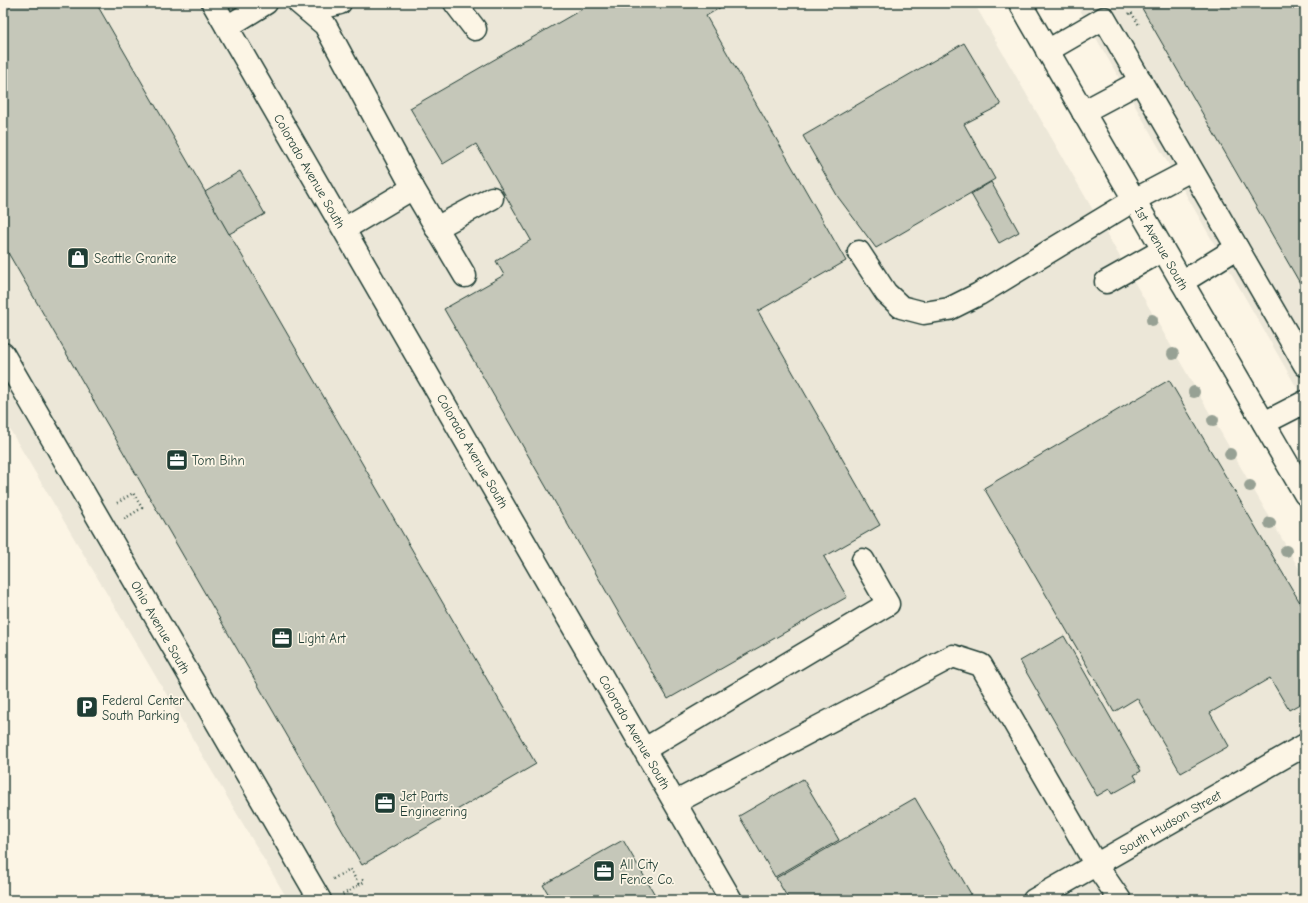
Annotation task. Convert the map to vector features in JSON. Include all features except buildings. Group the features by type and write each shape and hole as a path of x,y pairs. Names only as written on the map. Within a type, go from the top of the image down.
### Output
{"street":[{"name":"Colorado Avenue South","path":"213,3 676,802 731,900"},
{"path":"227,27 266,3"},
{"path":"304,7 340,3"},
{"path":"455,3 475,29"},
{"name":"1st Avenue South","path":"1020,3 1305,494"},
{"path":"304,7 325,25 413,188 465,276"},
{"path":"1047,51 1104,18 1305,366"},
{"path":"1083,112 1140,81"},
{"path":"859,252 886,293 901,307 924,313 949,309 979,294 1134,200 1191,170"},
{"path":"344,229 413,188"},
{"path":"436,228 492,198"},
{"path":"1182,282 1237,248"},
{"path":"1106,282 1163,250"},
{"name":"Ohio Avenue South","path":"3,354 329,892"},
{"path":"1264,423 1305,402"},
{"path":"645,749 888,604 863,560"},
{"path":"676,802 953,656 981,665 1096,865 1120,900"},
{"name":"South Hudson Street","path":"1034,900 1305,745"}],"path":[{"path":"1131,12 1139,26"},
{"path":"113,505 133,492 142,508 122,520"},
{"path":"329,892 350,869 359,885"},
{"path":"329,892 359,885 364,882 362,878"}],"shaded area":[{"path":"3,3 974,3 1305,579 1305,900 288,900 3,418"},
{"path":"1076,3 1305,3 1305,402"}],"place":[{"name":"Seattle Granite","path":"78,258"},
{"name":"Tom Bihn","path":"177,460"},
{"name":"Light Art","path":"282,638"},
{"name":"Federal Center South Parking","path":"87,707"},
{"name":"Jet Parts Engineering","path":"385,803"},
{"name":"All City Fence Co.","path":"604,871"}]}
